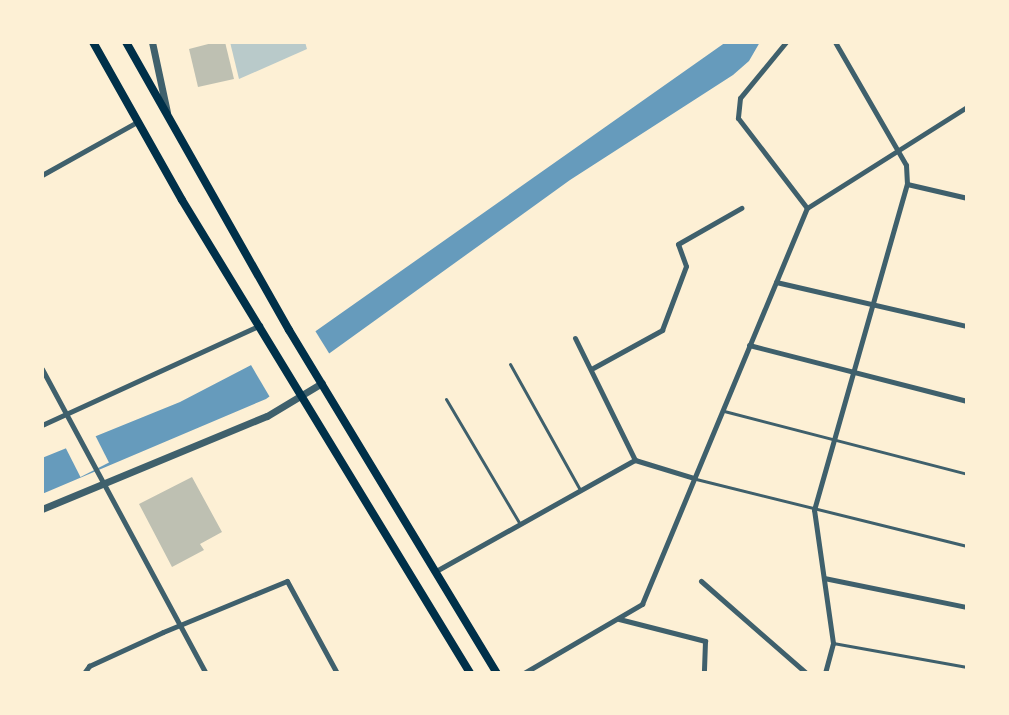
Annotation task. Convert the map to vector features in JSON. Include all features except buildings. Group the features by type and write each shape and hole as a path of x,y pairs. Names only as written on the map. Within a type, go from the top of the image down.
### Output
{"main road":[{"path":"93,42 137,122 470,673"},
{"path":"126,42 289,330 497,673"}],"street":[{"path":"152,42 169,117"},
{"path":"786,42 740,98 738,118 807,208"},
{"path":"825,673 833,643 814,510 853,370 875,306 907,184 906,165 835,42"},
{"path":"524,673 642,604 807,208 967,107"},
{"path":"42,175 137,122"},
{"path":"907,184 967,198"},
{"path":"593,368 662,330 686,266 678,244 741,208"},
{"path":"776,282 967,326"},
{"path":"42,425 260,325"},
{"path":"575,338 593,368 635,460"},
{"path":"749,345 967,401"},
{"path":"42,369 75,425 206,673"},
{"path":"42,508 237,429 302,397 322,383"},
{"path":"436,571 635,460 694,478"},
{"path":"824,578 967,607"},
{"path":"84,673 89,666 287,581 337,673"},
{"path":"701,581 806,673"},
{"path":"619,619 705,641 704,673"}],"lane":[{"path":"510,364 580,489"},
{"path":"446,399 521,525"},
{"path":"722,410 967,474"},
{"path":"694,478 814,510 967,546"},
{"path":"833,643 967,667"}],"shaded area":[{"path":"230,42 305,42 307,49 239,79"}],"water":[{"path":"726,42 760,42 749,61 733,75 570,180 266,399 42,494 42,458 180,402 313,333"}],"pier":[{"path":"314,329 332,358 271,399 248,360"},
{"path":"94,433 109,462 80,477 65,448"}]}
